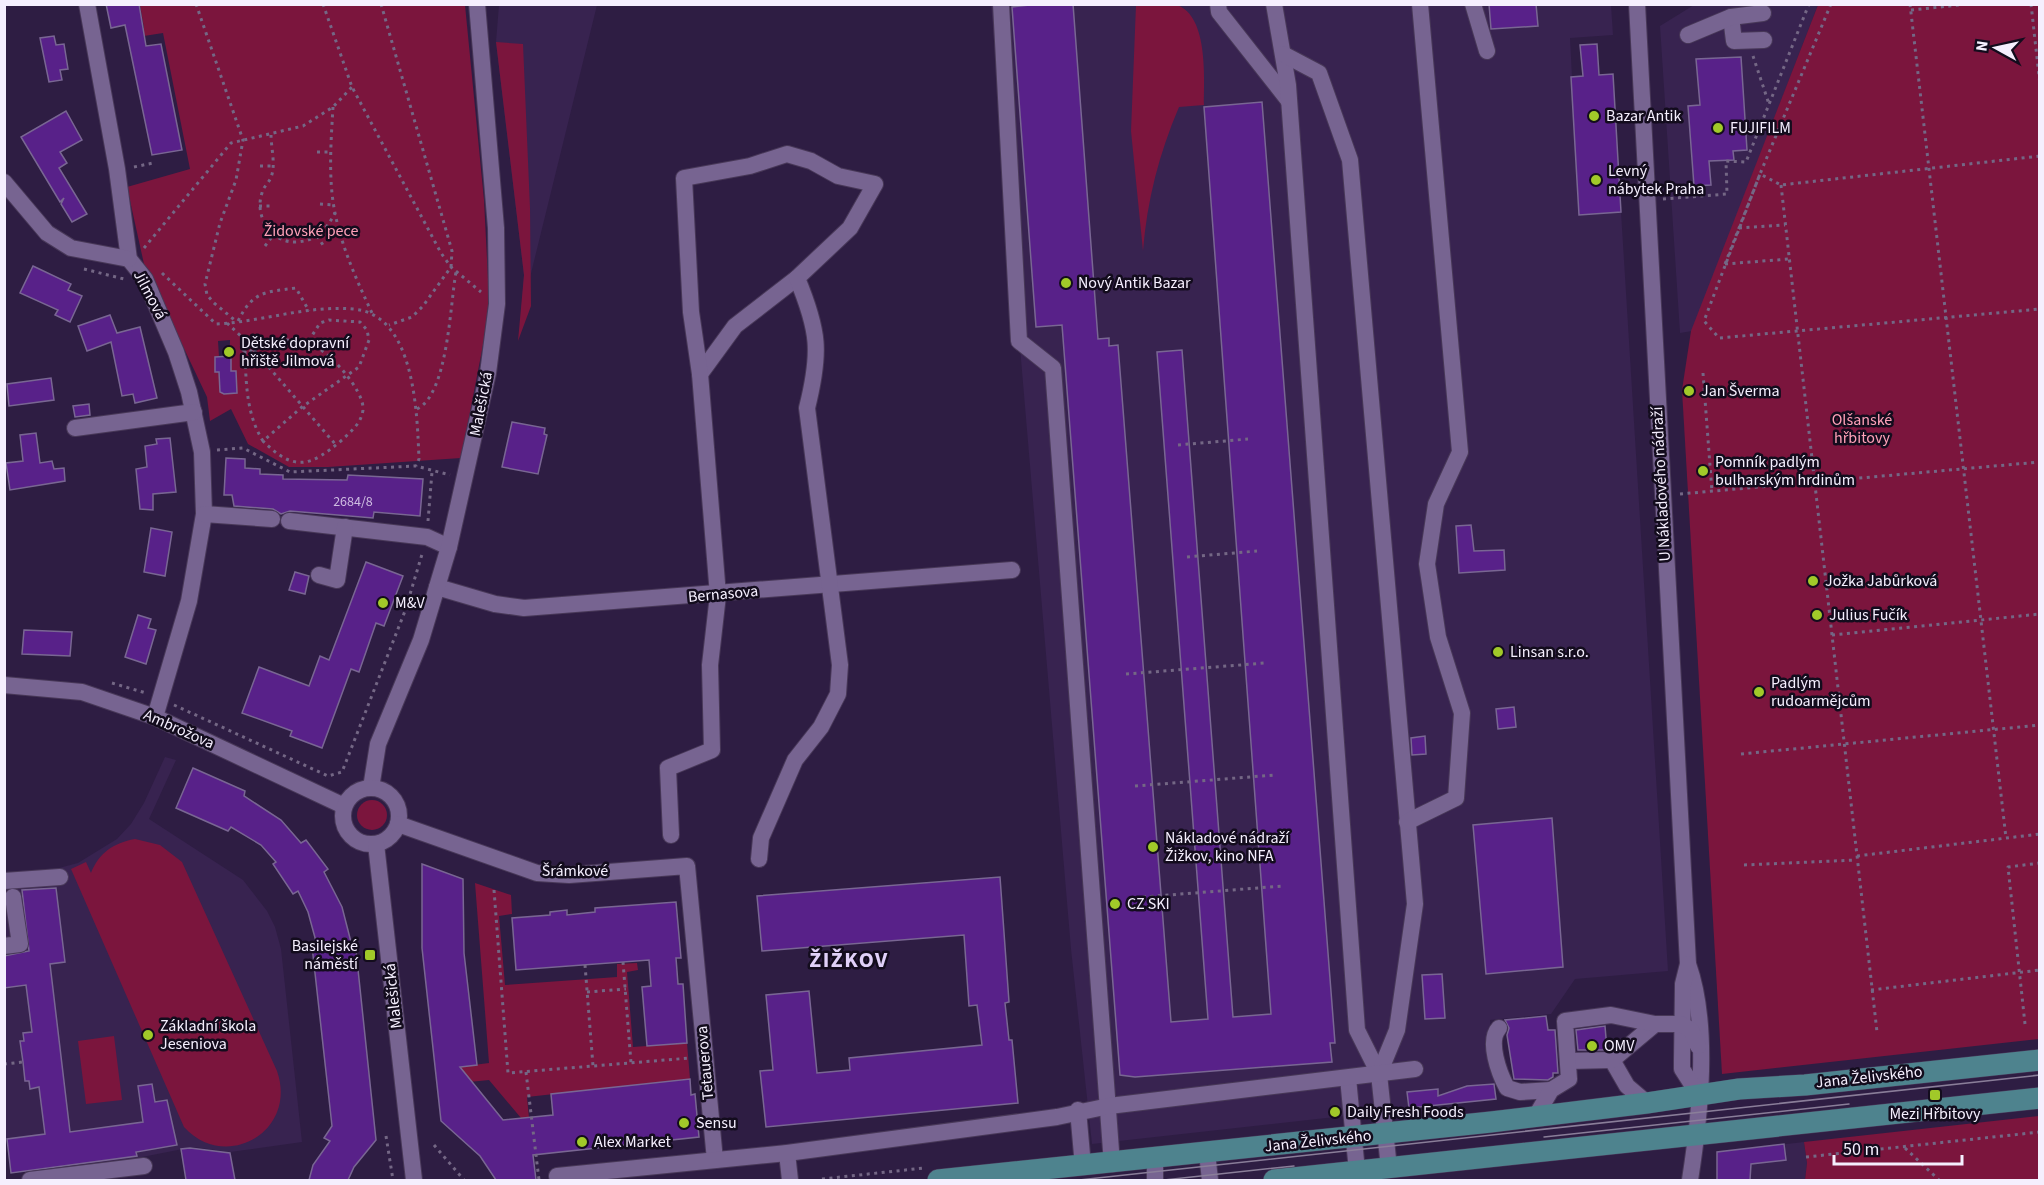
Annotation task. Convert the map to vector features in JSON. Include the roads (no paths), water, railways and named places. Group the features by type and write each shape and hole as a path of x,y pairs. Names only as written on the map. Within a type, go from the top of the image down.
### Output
{"main road":[{"name":"Jana Želivského","path":"938,1180 1112,1164 1353,1137 1647,1103 1698,1094 2040,1060"},
{"name":"Jana Želivského","path":"1274,1180 2040,1098"}],"street":[{"name":"Jilmová","path":"87,4 117,169 129,259 140,271 161,312 194,412 202,452 204,514 189,601 155,717"},
{"name":"Malešická","path":"370,788 378,744 420,640 449,547 488,373 497,304 496,228 477,4"},
{"path":"1001,4 1019,341 1053,368 1112,1164"},
{"path":"1218,4 1219,12 1289,101"},
{"path":"1274,4 1289,101 1357,1030 1379,1074 1389,1168"},
{"path":"1407,822 1456,798 1462,713 1438,637 1427,564 1436,504 1460,453 1420,4"},
{"path":"1473,4 1487,51"},
{"name":"U Nákladového nádraží","path":"1637,4 1688,964 1695,984 1700,1049 1698,1094"},
{"path":"1688,35 1731,17 1763,13"},
{"path":"1731,17 1734,41 1764,40"},
{"path":"1283,54 1319,73 1350,160 1415,904 1397,1030 1379,1074"},
{"path":"671,835 668,768 712,750 710,665 718,595 700,374 691,312 684,178 750,166 787,154 811,161 838,176 875,184 850,228 797,278 735,326 700,374"},
{"path":"4,182 47,233 71,248 129,259"},
{"path":"759,859 762,838 795,760 821,727 838,694 840,665 807,408 816,371 818,340 809,306 797,278"},
{"path":"75,428 194,412"},
{"path":"204,514 280,520 427,537 449,547"},
{"path":"319,575 337,580 345,527"},
{"name":"Bernasova","path":"437,587 495,604 524,608 718,595 1012,570"},
{"name":"Ambrožova","path":"4,685 82,692 155,717 345,806"},
{"path":"370,788 389,795 395,803 398,824 390,837 376,844 366,844 349,834 344,826 345,806 355,793 370,788"},
{"name":"Šrámkové","path":"398,824 537,873 569,875 687,866"},
{"name":"Malešická","path":"376,844 414,1180"},
{"name":"Tetauerova","path":"687,866 715,1160"},
{"path":"4,881 60,876"},
{"path":"4,946 20,944 13,897"},
{"name":"U Nákladového nádraží","path":"1688,964 1683,984 1682,1069 1698,1094"},
{"path":"1548,1023 1611,1015 1655,1024 1681,1024 1691,1030 1700,1049"},
{"path":"1499,1028 1493,1042 1507,1088 1520,1092 1551,1090 1569,1079 1565,1021"},
{"path":"1568,1060 1612,1060 1655,1024"},
{"path":"1612,1060 1627,1086 1647,1103"},
{"path":"558,1180 557,1176 787,1153 1058,1117 1078,1110 1415,1069"},
{"path":"1348,1078 1357,1171"},
{"path":"1536,1116 1551,1090"},
{"path":"1690,1180 1698,1134 1698,1094"},
{"path":"1078,1110 1083,1166"},
{"path":"787,1153 790,1180"},
{"path":"1207,1153 1210,1180"},
{"path":"1155,1159 1155,1180"},
{"path":"30,1180 144,1167"}],"tram line":[{"path":"1079,1180 2040,1075"},
{"path":"1544,1137 1849,1104"},
{"path":"1164,1180 1294,1166"}],"place":[{"name":"Bazar Antik","path":"1594,116"},
{"name":"FUJIFILM","path":"1718,128"},
{"name":"Levný nábytek Praha","path":"1596,180"},
{"name":"Nový Antik Bazar","path":"1066,283"},
{"name":"Dětské dopravní hřiště Jilmová","path":"229,352"},
{"name":"Jan Šverma","path":"1689,391"},
{"name":"Pomník padlým bulharským hrdinům","path":"1703,471"},
{"name":"Jožka Jabůrková","path":"1813,581"},
{"name":"M&V","path":"383,603"},
{"name":"Julius Fučík","path":"1817,615"},
{"name":"Linsan s.r.o.","path":"1498,652"},
{"name":"Padlým rudoarmějcům","path":"1759,692"},
{"name":"Nákladové nádraží Žižkov, kino NFA","path":"1153,847"},
{"name":"CZ SKI","path":"1115,904"},
{"name":"Basilejské náměstí","path":"370,955"},
{"name":"Základní škola Jeseniova","path":"148,1035"},
{"name":"OMV","path":"1592,1046"},
{"name":"Mezi Hřbitovy","path":"1935,1095"},
{"name":"Daily Fresh Foods","path":"1335,1112"},
{"name":"Sensu","path":"684,1123"},
{"name":"Alex Market","path":"582,1142"}],"district":[{"name":"ŽIŽKOV","path":"849,960"}],"park label":[{"name":"Židovské pece","path":"311,231"},
{"name":"Olšanské hřbitovy","path":"1862,429"}]}
